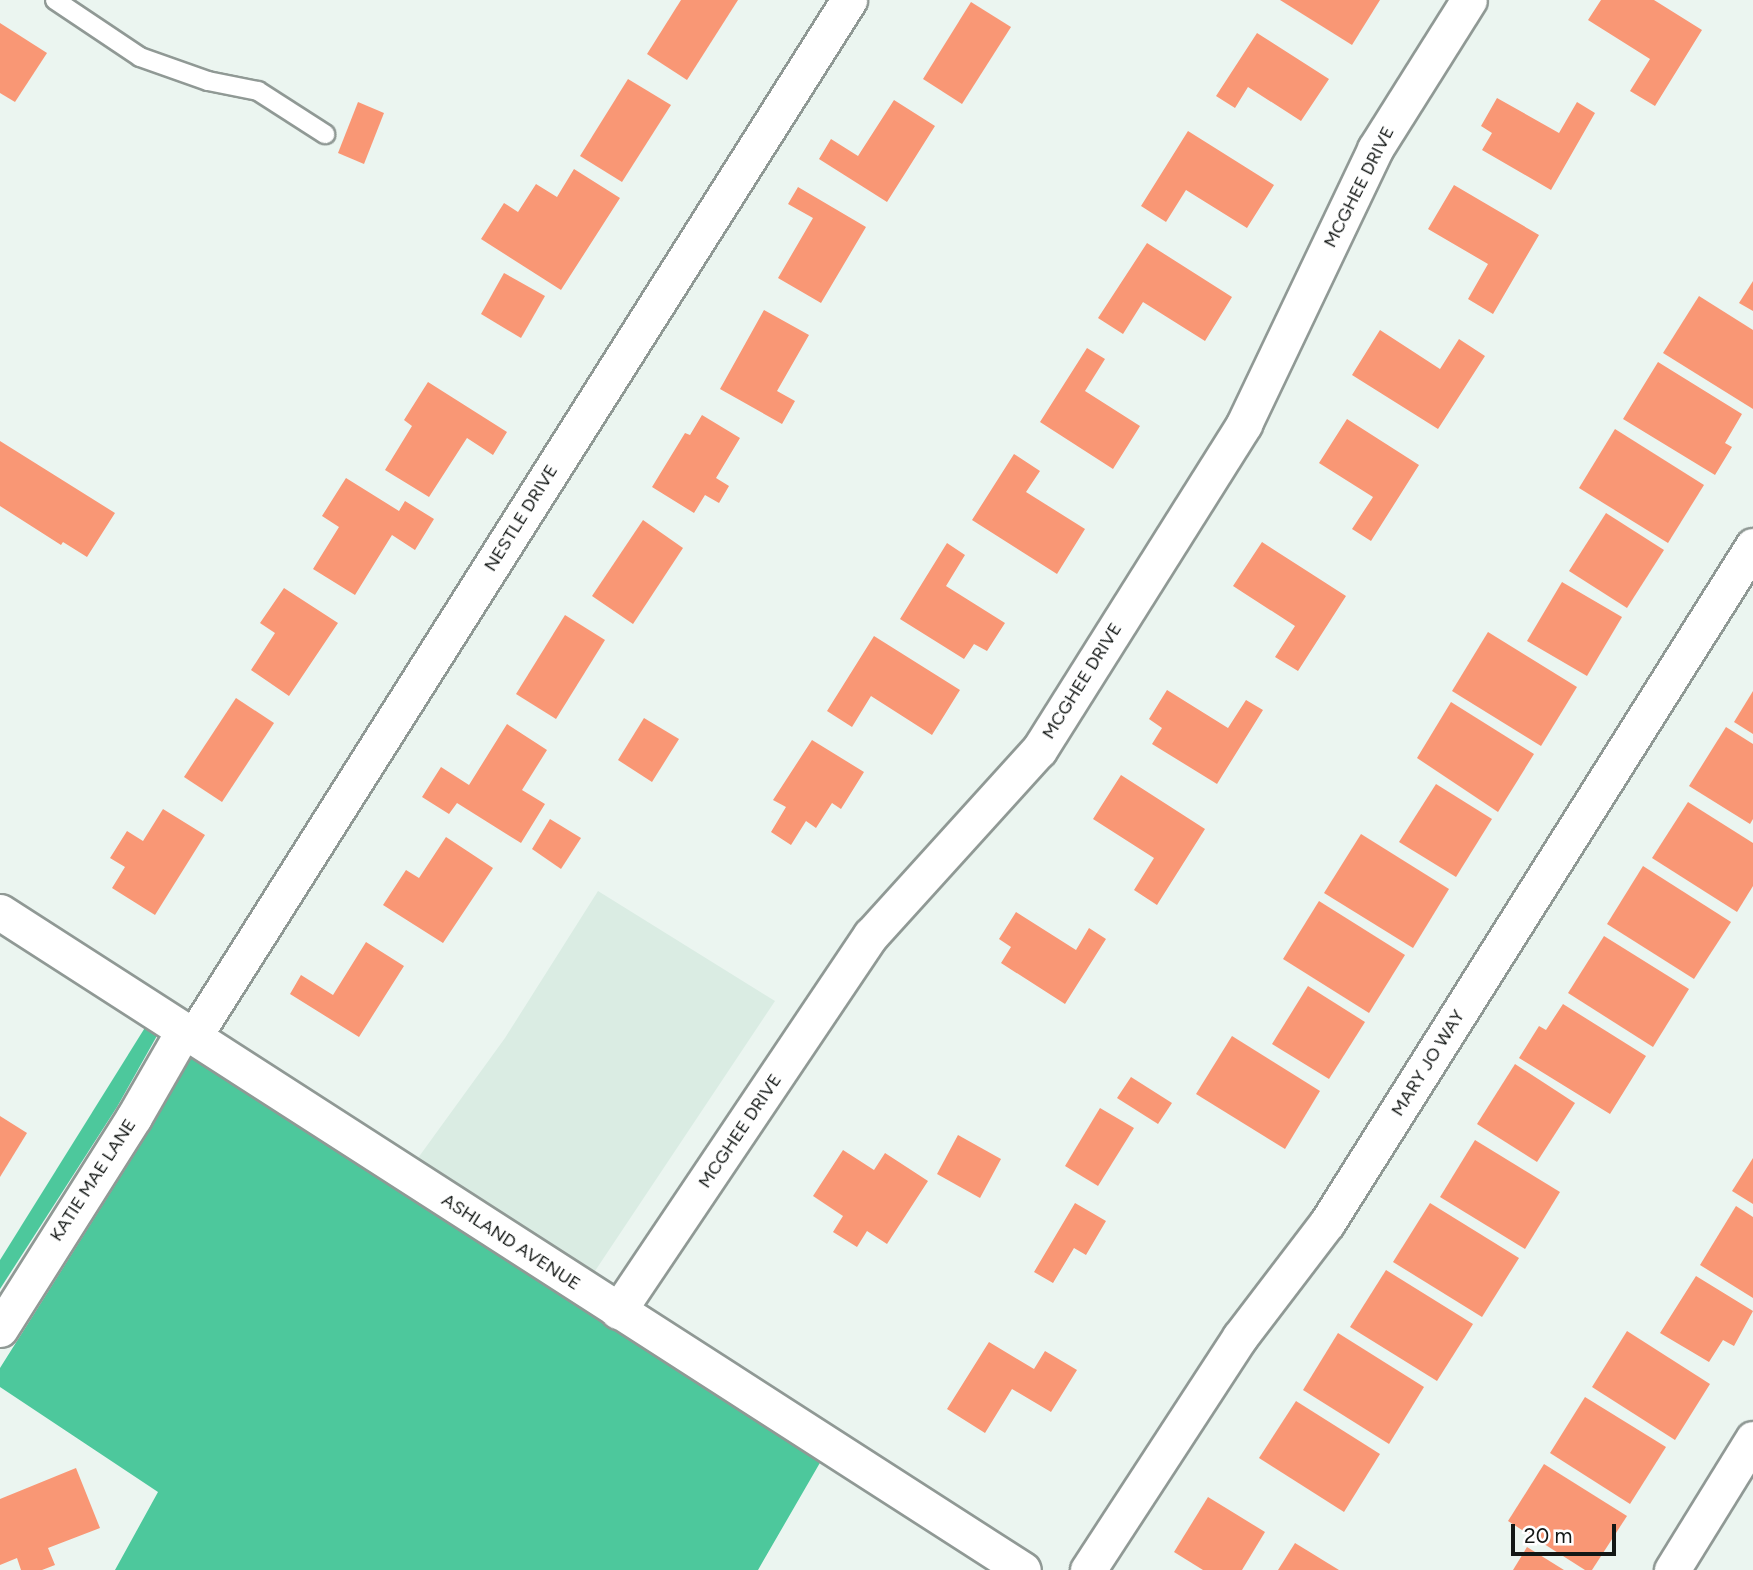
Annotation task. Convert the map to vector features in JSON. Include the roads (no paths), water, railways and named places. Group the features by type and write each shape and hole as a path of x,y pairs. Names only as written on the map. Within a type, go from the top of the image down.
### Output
{"street":[{"name":"NESTLE DRIVE","path":"189,1033 849,0"},
{"name":"MCGHEE DRIVE","path":"618,1311 871,934 1039,750 1244,424 1375,149 1469,0"},
{"name":"MARY JO WAY","path":"1087,1570 1240,1337 1327,1223 1753,547"},
{"name":"ASHLAND AVENUE","path":"0,912 1023,1570"},
{"name":"KATIE MAE LANE","path":"0,1329 189,1033"},
{"path":"1672,1570 1753,1439"}],"lane":[{"path":"55,0 140,57 208,81 258,91 325,134"}]}
